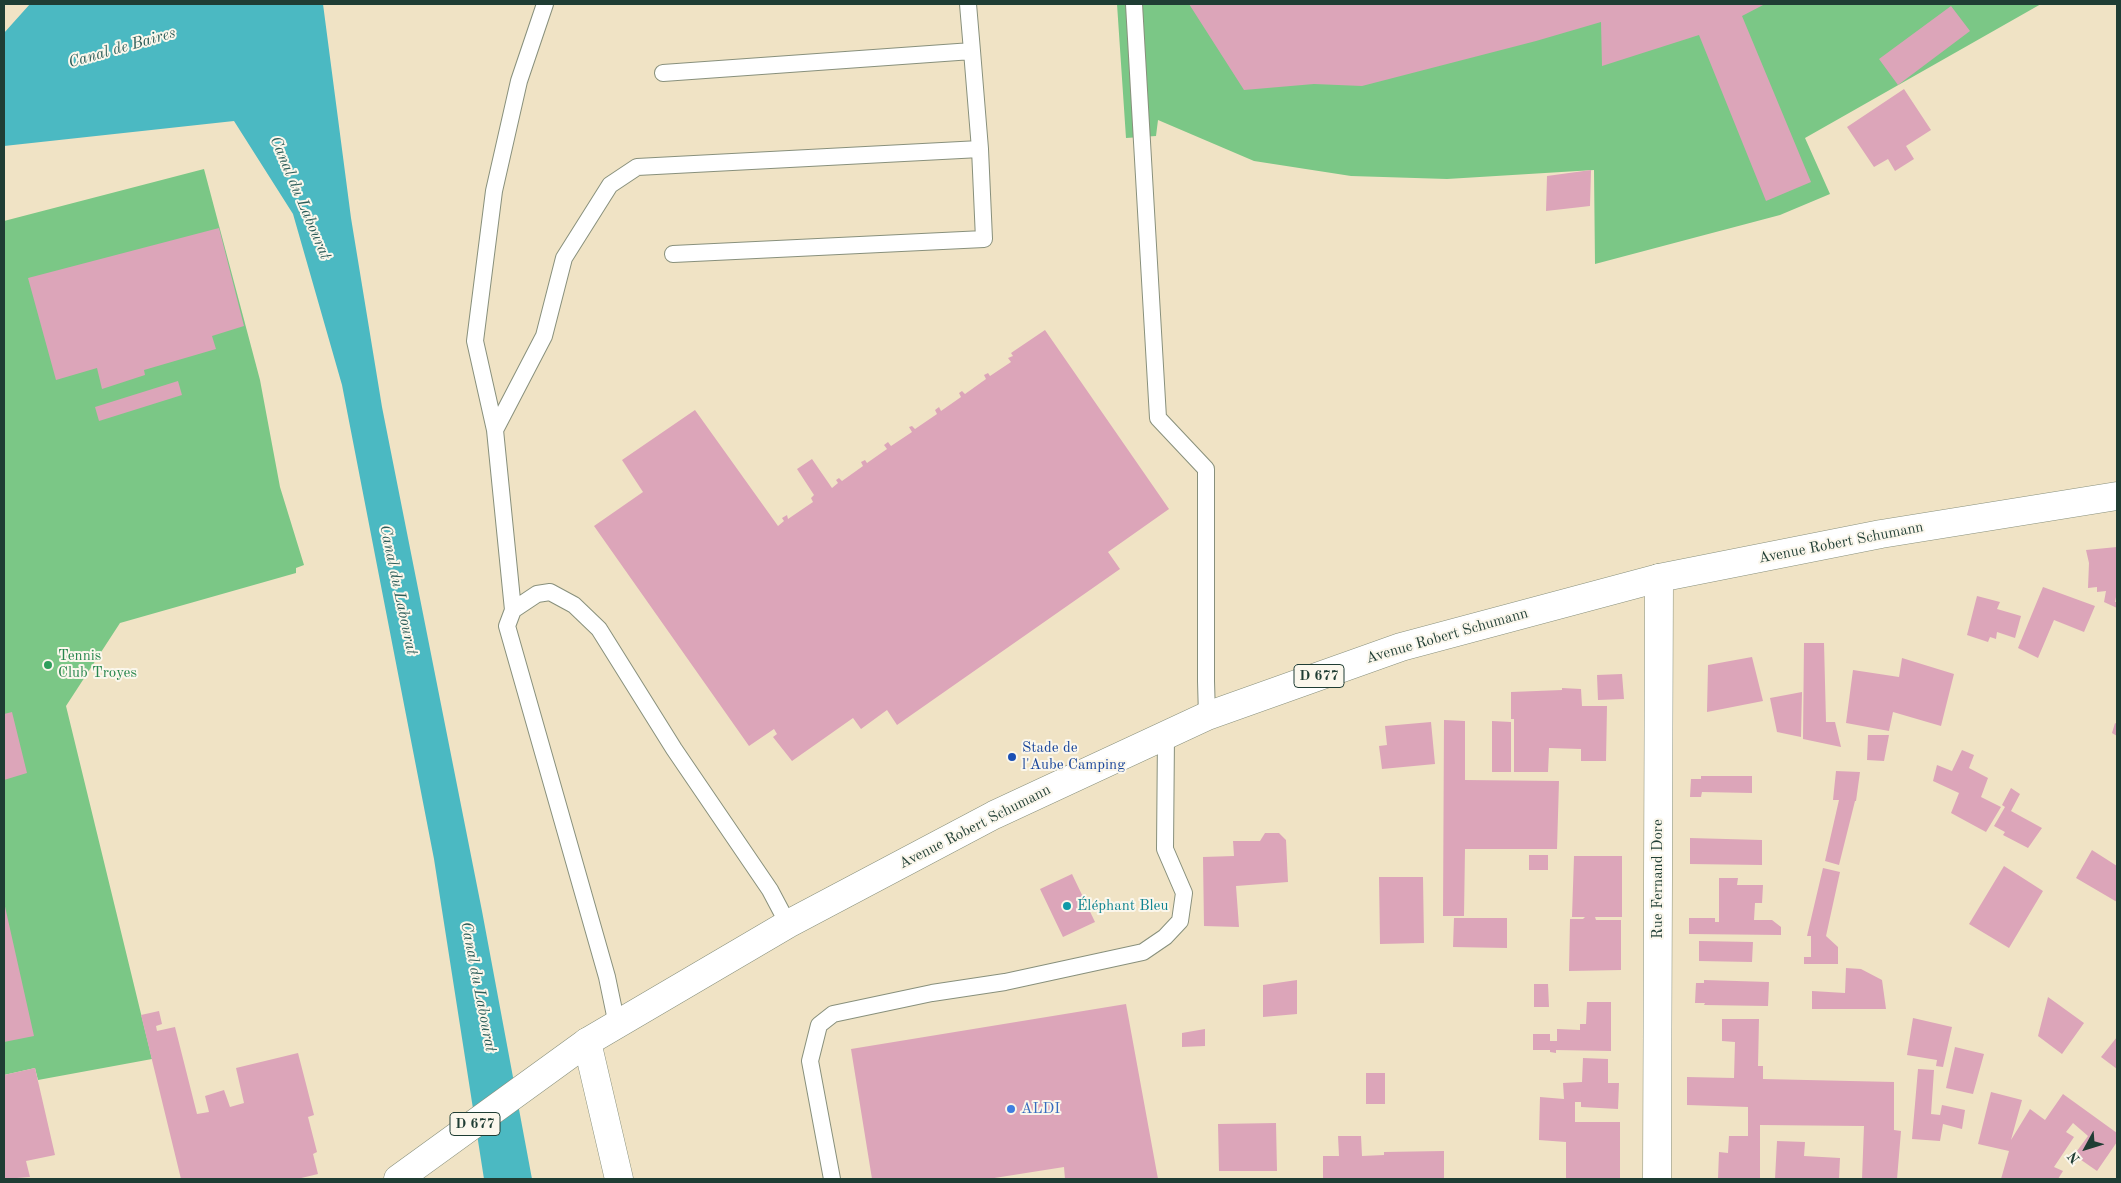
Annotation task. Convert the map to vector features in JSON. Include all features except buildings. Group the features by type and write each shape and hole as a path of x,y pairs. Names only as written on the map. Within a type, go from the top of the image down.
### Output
{"main road":[{"name":"Avenue Robert Schumann","path":"405,1174 587,1042 788,924 994,814 1207,716 1401,647 1659,578 1881,534 2117,496"},
{"name":"Rue Fernand Dore","path":"1657,1179 1659,578"},
{"path":"587,1042 619,1179"}],"lane":[{"path":"545,4 519,81 494,191 476,341 494,430 513,610 507,626 607,977 617,1025"},
{"path":"673,254 984,240 980,149 968,4"},
{"path":"1134,4 1158,418 1206,469 1207,716"},
{"path":"663,73 972,51"},
{"path":"494,430 544,336 564,258 610,185 637,167 980,149"},
{"path":"513,610 537,594 550,592 574,605 599,629 674,749 770,890 788,924"},
{"path":"832,1179 810,1062 819,1025 833,1014 932,993 1005,982 1143,952 1165,937 1180,921 1184,893 1165,849 1166,735"}],"green space":[{"path":"1117,4 2041,4 1805,138 1830,194 1780,215 1595,264 1594,170 1447,179 1351,176 1254,161 1158,120 1156,136 1126,138"},
{"name":"Tennis Club Troyes","path":"204,169 260,380 280,487 304,565 296,568 296,573 120,623 66,706 152,1059 38,1080 35,1068 4,1075 4,221"}],"water":[{"path":"30,4 323,4 351,218 382,407 482,911 532,1179 484,1179 434,859 342,385 293,214 234,121 4,146 4,33"}],"place":[{"name":"Tennis Club Troyes","path":"48,665"},
{"name":"Stade de l'Aube Camping","path":"1012,757"},
{"name":"Éléphant Bleu","path":"1067,906"},
{"name":"ALDI","path":"1011,1109"}],"water label":[{"name":"Canal de Baires","path":"122,48"},
{"name":"Canal du Labourat","path":"300,198"},
{"name":"Canal du Labourat","path":"398,590"},
{"name":"Canal du Labourat","path":"478,987"}]}
